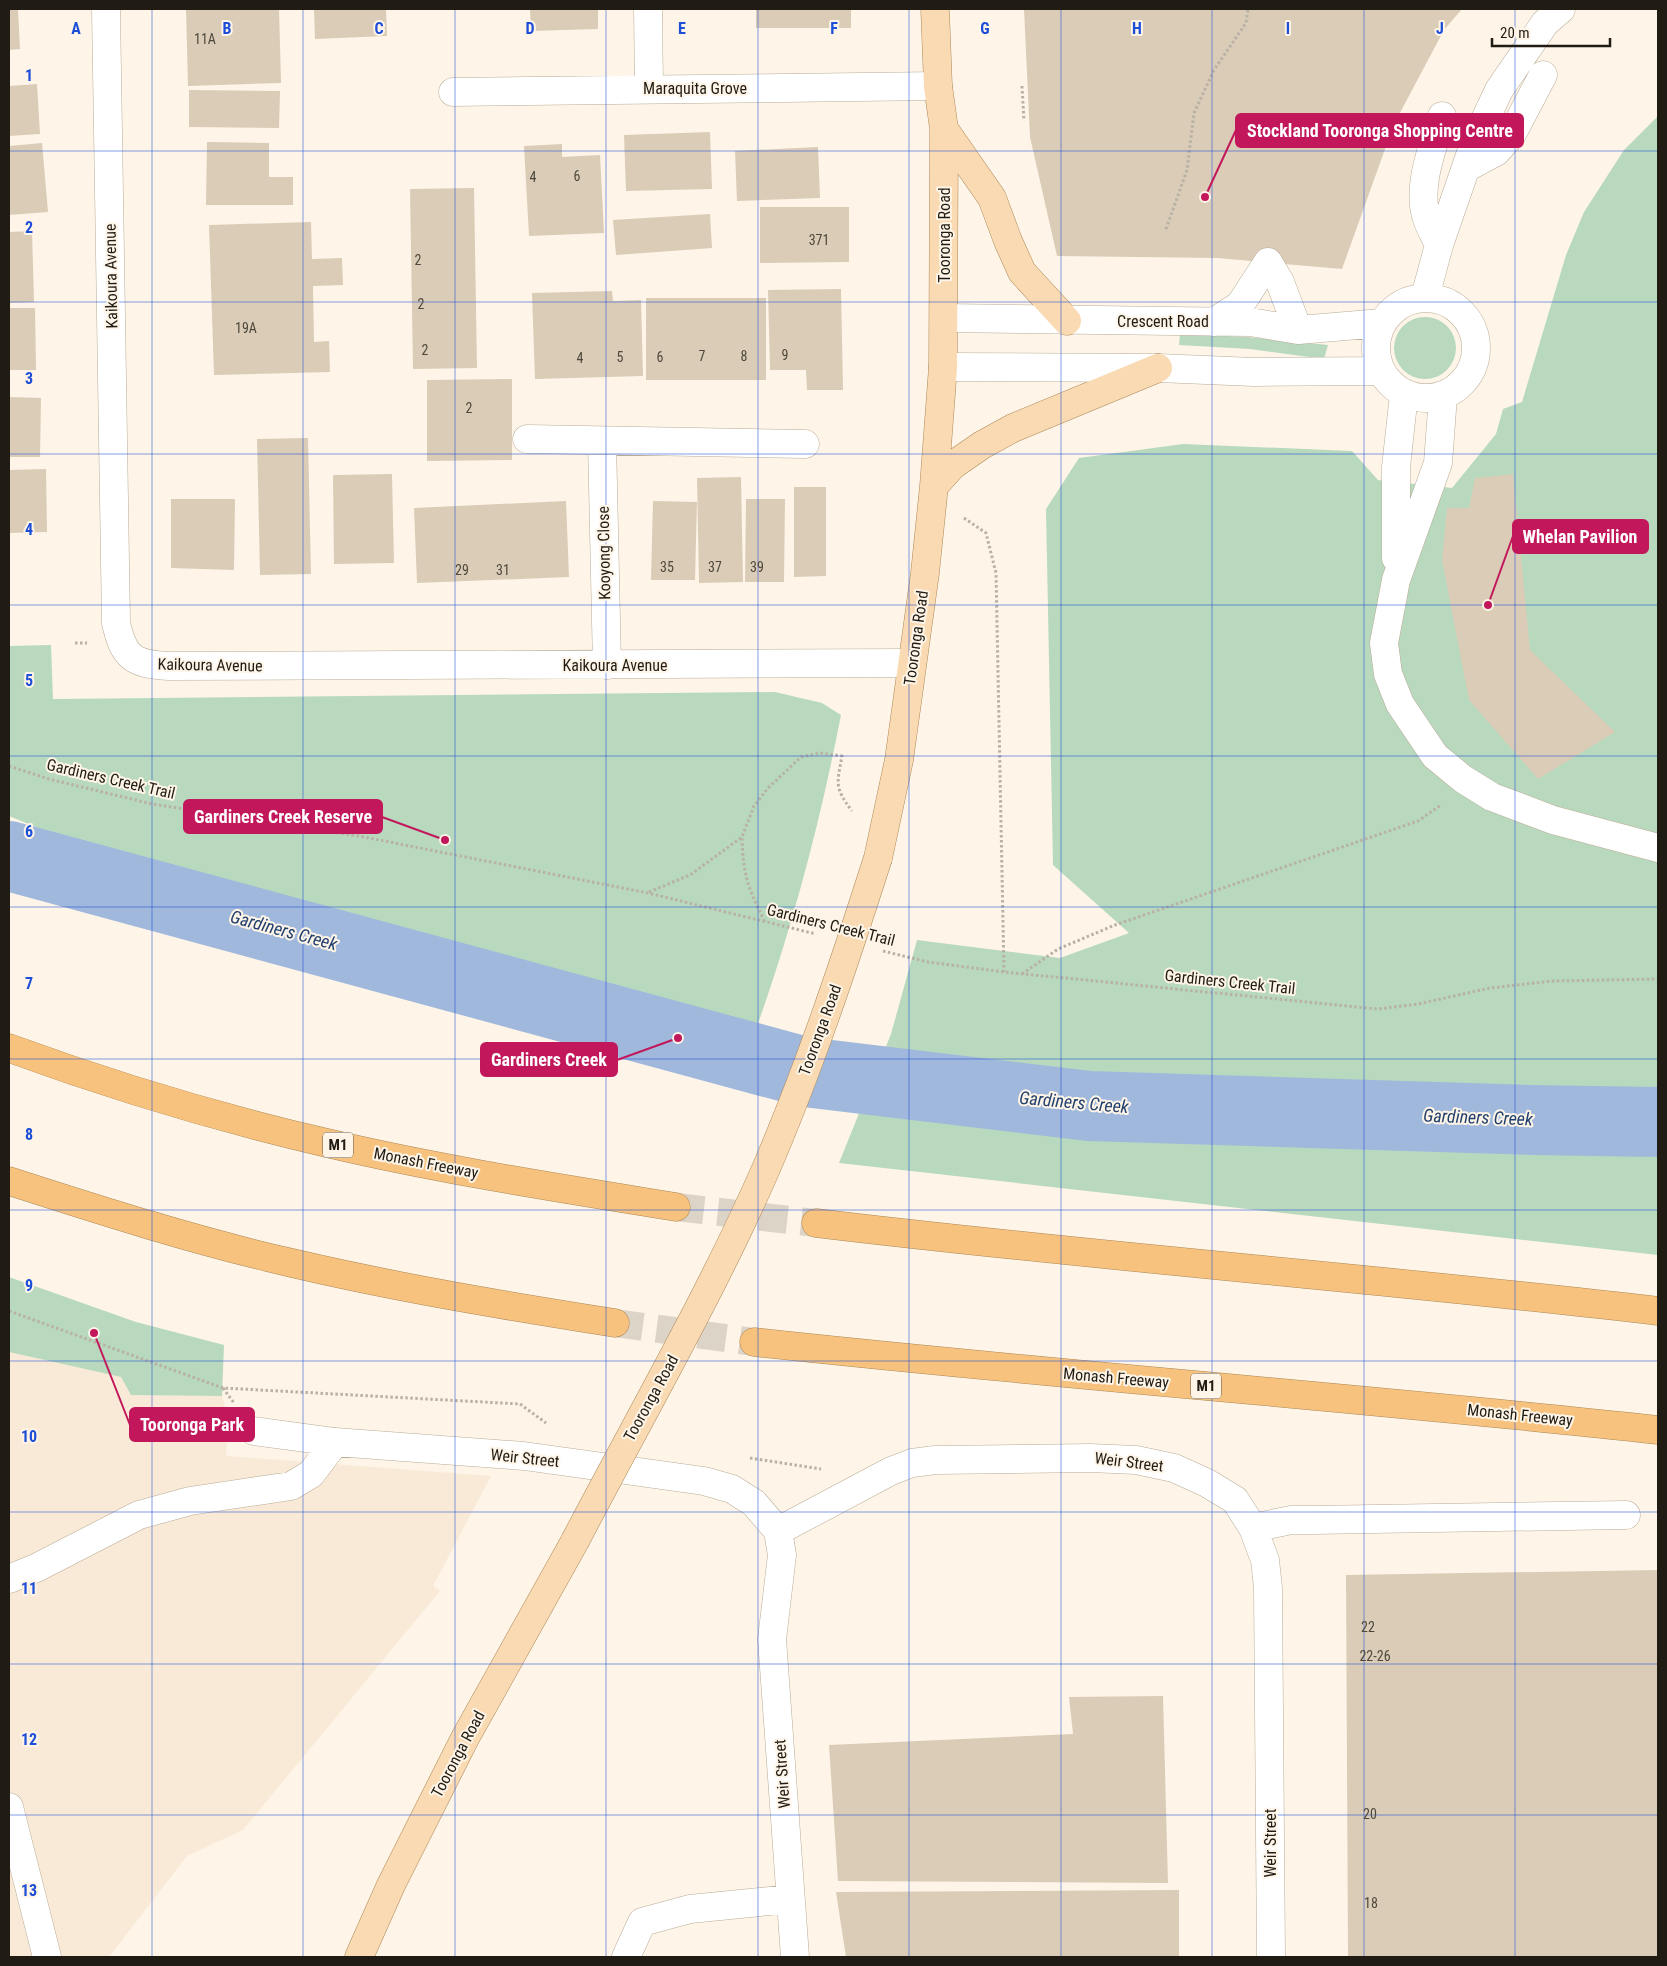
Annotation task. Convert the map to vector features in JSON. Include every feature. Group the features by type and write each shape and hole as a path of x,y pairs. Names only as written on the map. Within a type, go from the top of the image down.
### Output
{"highway":[{"name":"Monash Freeway","path":"9,1048 164,1100 327,1143 506,1179 676,1207"},
{"path":"9,1181 121,1218 292,1263 485,1302 615,1323"},
{"path":"816,1223 921,1236 1529,1296 1658,1311"},
{"name":"Monash Freeway","path":"754,1342 908,1359 1519,1414 1658,1430"}],"main road":[{"name":"Tooronga Road","path":"359,1957 391,1884 465,1738 575,1541 682,1342 722,1263 765,1171 806,1072 878,858 899,760 912,663 934,486 943,367 944,129 938,86 935,9"},
{"path":"944,129 992,198 1022,272 1067,320"},
{"path":"934,486 953,465 982,445 1013,428 1158,368"}],"street":[{"name":"Kaikoura Avenue","path":"106,9 116,623 121,644 131,656 148,665 169,666 912,663"},
{"path":"648,9 649,88"},
{"path":"1425,297 1439,245 1475,141 1499,90 1545,23 1561,9"},
{"path":"1466,168 1496,152 1512,134 1543,75"},
{"name":"Maraquita Grove","path":"453,92 649,88 938,86"},
{"path":"1439,245 1427,218 1423,194 1430,158 1442,116"},
{"path":"1214,322 1240,305 1268,262 1280,282 1298,330"},
{"path":"1425,297 1443,300 1458,309 1470,323 1476,339 1476,357 1470,374 1458,387 1443,396 1423,398 1404,394 1391,384 1382,371 1376,347 1382,323 1390,313 1412,299 1425,297"},
{"name":"Crescent Road","path":"944,318 1250,322 1298,330 1382,323"},
{"path":"943,367 1158,368 1254,372 1382,371"},
{"path":"1396,580 1396,467 1404,394"},
{"path":"1443,396 1438,463 1396,580 1384,643 1388,674 1400,704 1435,756 1470,784 1492,796 1553,820 1658,848"},
{"path":"527,439 805,444"},
{"name":"Kooyong Close","path":"602,441 607,665"},
{"name":"Weir Street","path":"254,1431 335,1442 524,1456 704,1481 732,1489 754,1504 778,1531 782,1555 772,1639 795,1957"},
{"path":"9,1579 36,1568 139,1515 190,1501 291,1486 310,1474 335,1442"},
{"name":"Weir Street","path":"778,1531 891,1471 912,1463 935,1460 1090,1458 1136,1460 1174,1468 1206,1483 1235,1500 1253,1528 1265,1560 1268,1588 1271,1957"},
{"path":"1253,1528 1291,1520 1626,1515"},
{"path":"9,1811 47,1957"},
{"path":"626,1957 642,1922 690,1909 790,1899"}],"path":[{"path":"1166,228 1187,170 1194,113 1214,70 1246,23 1248,9"},
{"path":"1022,86 1024,121"},
{"path":"978,526 986,533 996,572 1004,972"},
{"path":"75,643 90,643"},
{"path":"764,922 749,891 743,866 742,837 754,806 768,788 801,757 820,753 842,756 837,786 841,796"},
{"name":"Gardiners Creek Trail","path":"9,766 49,779 152,804 359,836 648,893 822,936"},
{"path":"1022,974 1058,949 1115,925 1418,821 1470,784"},
{"path":"648,893 690,875 742,837"},
{"name":"Gardiners Creek Trail","path":"880,950 928,962 1004,972 1378,1009 1418,1004 1498,987 1552,981 1658,979"},
{"path":"9,1311 223,1388"}],"shaded area":[{"path":"9,1352 122,1377 131,1395 222,1396 228,1417 226,1456 491,1476 433,1586 440,1591 243,1830 187,1856 109,1957 9,1957"}],"green space":[{"path":"1658,116 1658,1255 839,1163 891,1034 917,940 1060,958 1129,933 1053,865 1046,509 1079,458 1183,444 1352,451 1378,480 1452,488 1496,434 1503,409 1522,402 1566,255 1584,212 1624,150"},
{"path":"1419,317 1431,317 1447,326 1454,336 1456,348 1454,360 1447,370 1431,379 1419,379 1408,374 1399,365 1394,354 1394,342 1399,331 1408,322"},
{"path":"1180,334 1248,337 1328,345 1324,359 1250,349 1179,345"},
{"path":"51,645 53,699 775,692 822,703 841,715 833,755 793,915 755,1032 472,952 241,890 43,830 9,816 9,646"},
{"path":"9,1277 136,1322 224,1345 222,1396 131,1395 121,1377 9,1352"}],"building":[{"path":"9,9 18,9 20,49 9,50"},
{"path":"186,9 279,9 281,83 188,86"},
{"path":"314,9 386,9 387,36 315,39"},
{"path":"530,9 598,9 598,29 531,31"},
{"path":"756,9 851,9 851,28 756,28"},
{"path":"1024,9 1462,9 1444,30 1394,124 1342,269 1217,258 1057,256 1030,137"},
{"path":"37,84 40,134 9,136 9,86"},
{"path":"189,90 280,91 279,128 189,127"},
{"path":"710,132 712,189 626,191 624,135"},
{"path":"207,142 269,143 269,177 293,177 293,205 206,205"},
{"path":"42,143 48,212 9,215 9,146"},
{"path":"562,144 562,157 600,155 604,233 529,236 524,146"},
{"path":"818,147 820,198 737,201 735,151"},
{"path":"474,188 477,368 413,369 410,189"},
{"path":"760,207 849,207 849,262 760,263"},
{"path":"710,214 712,248 616,255 613,220"},
{"path":"311,222 312,259 342,258 343,285 313,286 314,342 329,341 330,372 214,375 209,225"},
{"path":"32,231 34,302 9,303 9,232"},
{"path":"841,289 843,390 807,390 806,370 770,370 768,290"},
{"path":"612,291 613,301 641,300 643,376 535,379 532,293"},
{"path":"646,298 766,298 766,380 646,380"},
{"path":"9,308 35,308 36,370 9,370"},
{"path":"512,379 512,460 427,461 427,380"},
{"path":"9,397 41,398 40,457 9,457"},
{"path":"308,438 311,574 260,575 257,439"},
{"path":"46,469 47,532 9,533 9,470"},
{"path":"392,474 394,563 334,564 333,475"},
{"path":"1513,474 1530,650 1615,732 1538,779 1469,700 1442,560 1447,508 1469,508 1475,478"},
{"path":"741,477 743,582 699,583 697,478"},
{"path":"794,487 826,487 826,576 794,577"},
{"path":"171,499 235,499 234,570 171,568"},
{"path":"746,499 785,499 784,582 745,582"},
{"path":"566,501 569,577 417,583 414,508"},
{"path":"653,501 697,502 695,580 651,580"},
{"path":"1658,1570 1658,1957 1348,1957 1346,1575"},
{"path":"1163,1696 1168,1883 838,1881 829,1745 1073,1734 1069,1697"},
{"path":"1179,1890 1179,1957 846,1957 836,1892"}],"waterway":[{"name":"Gardiners Creek","path":"9,856 805,1072 1089,1106 1532,1120 1658,1122"}],"tunnel":[{"path":"676,1207 816,1223"},
{"path":"615,1323 754,1342"}],"place":[{"name":"Stockland Tooronga Shopping Centre","path":"1205,197"},
{"name":"Whelan Pavilion","path":"1488,605"},
{"name":"Gardiners Creek Reserve","path":"445,840"},
{"name":"Gardiners Creek","path":"678,1038"},
{"name":"Tooronga Park","path":"94,1333"}]}
